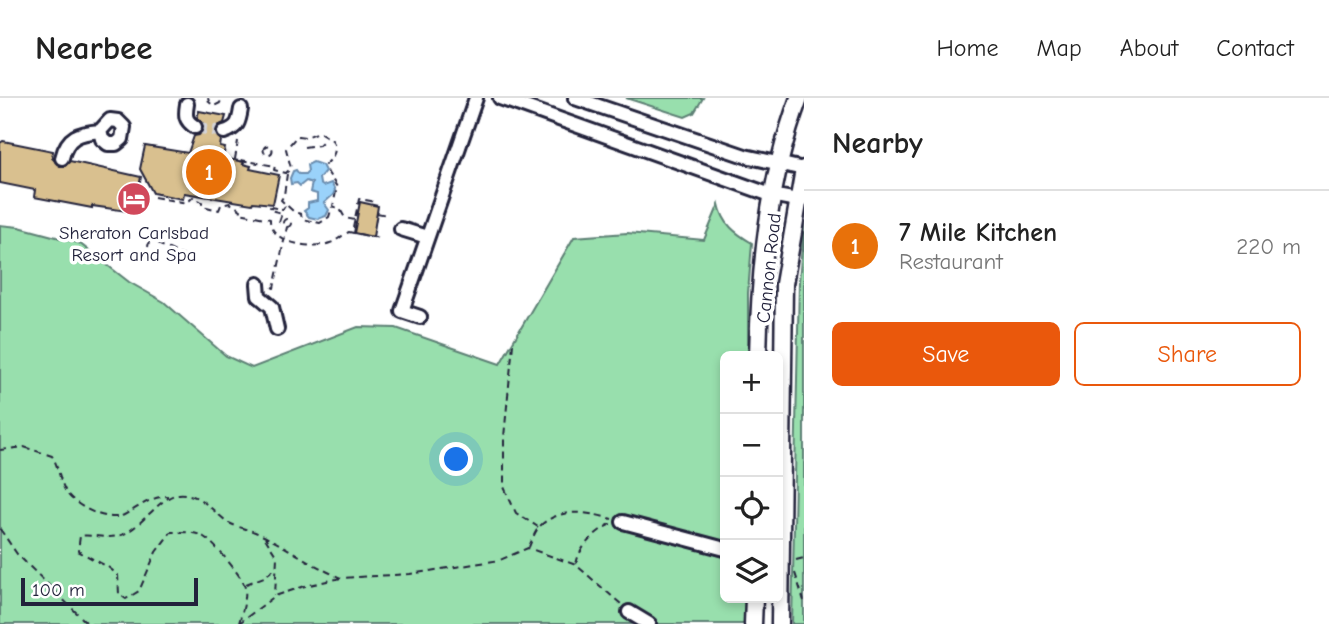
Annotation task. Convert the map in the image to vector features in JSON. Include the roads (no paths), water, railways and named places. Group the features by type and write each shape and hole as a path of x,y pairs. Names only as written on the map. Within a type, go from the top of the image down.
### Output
{"main road":[{"name":"Cannon Road","path":"758,351 760,284 771,195 799,98"},
{"name":"Cannon Road","path":"780,624 784,284 804,169"},
{"path":"753,624 754,603"}],"street":[{"path":"420,317 402,311 476,98"},
{"path":"500,98 771,195 797,200"},
{"path":"575,98 745,156 804,169"},
{"path":"187,104 187,122 195,127"},
{"path":"592,130 601,106"},
{"path":"223,132 233,130 238,123 241,108"},
{"path":"62,158 69,140 75,135 100,131"},
{"path":"401,229 427,237"},
{"path":"263,285 260,296 273,311 277,329"},
{"path":"623,522 720,548"},
{"path":"629,612 649,624"}],"water":[{"path":"313,162 322,165 325,171 319,178 320,184 323,186 331,183 335,190 324,203 329,210 326,216 318,219 309,217 304,211 308,208 308,203 317,201 317,194 310,192 312,183 306,181 300,186 297,183 291,184 290,178 296,170 299,174 305,174 308,171 307,165"}],"tunnel":[{"path":"195,127 224,132"}],"place":[{"name":"7 Mile Kitchen","path":"209,172"},
{"name":"Sheraton Carlsbad Resort and Spa","path":"134,199"}]}
